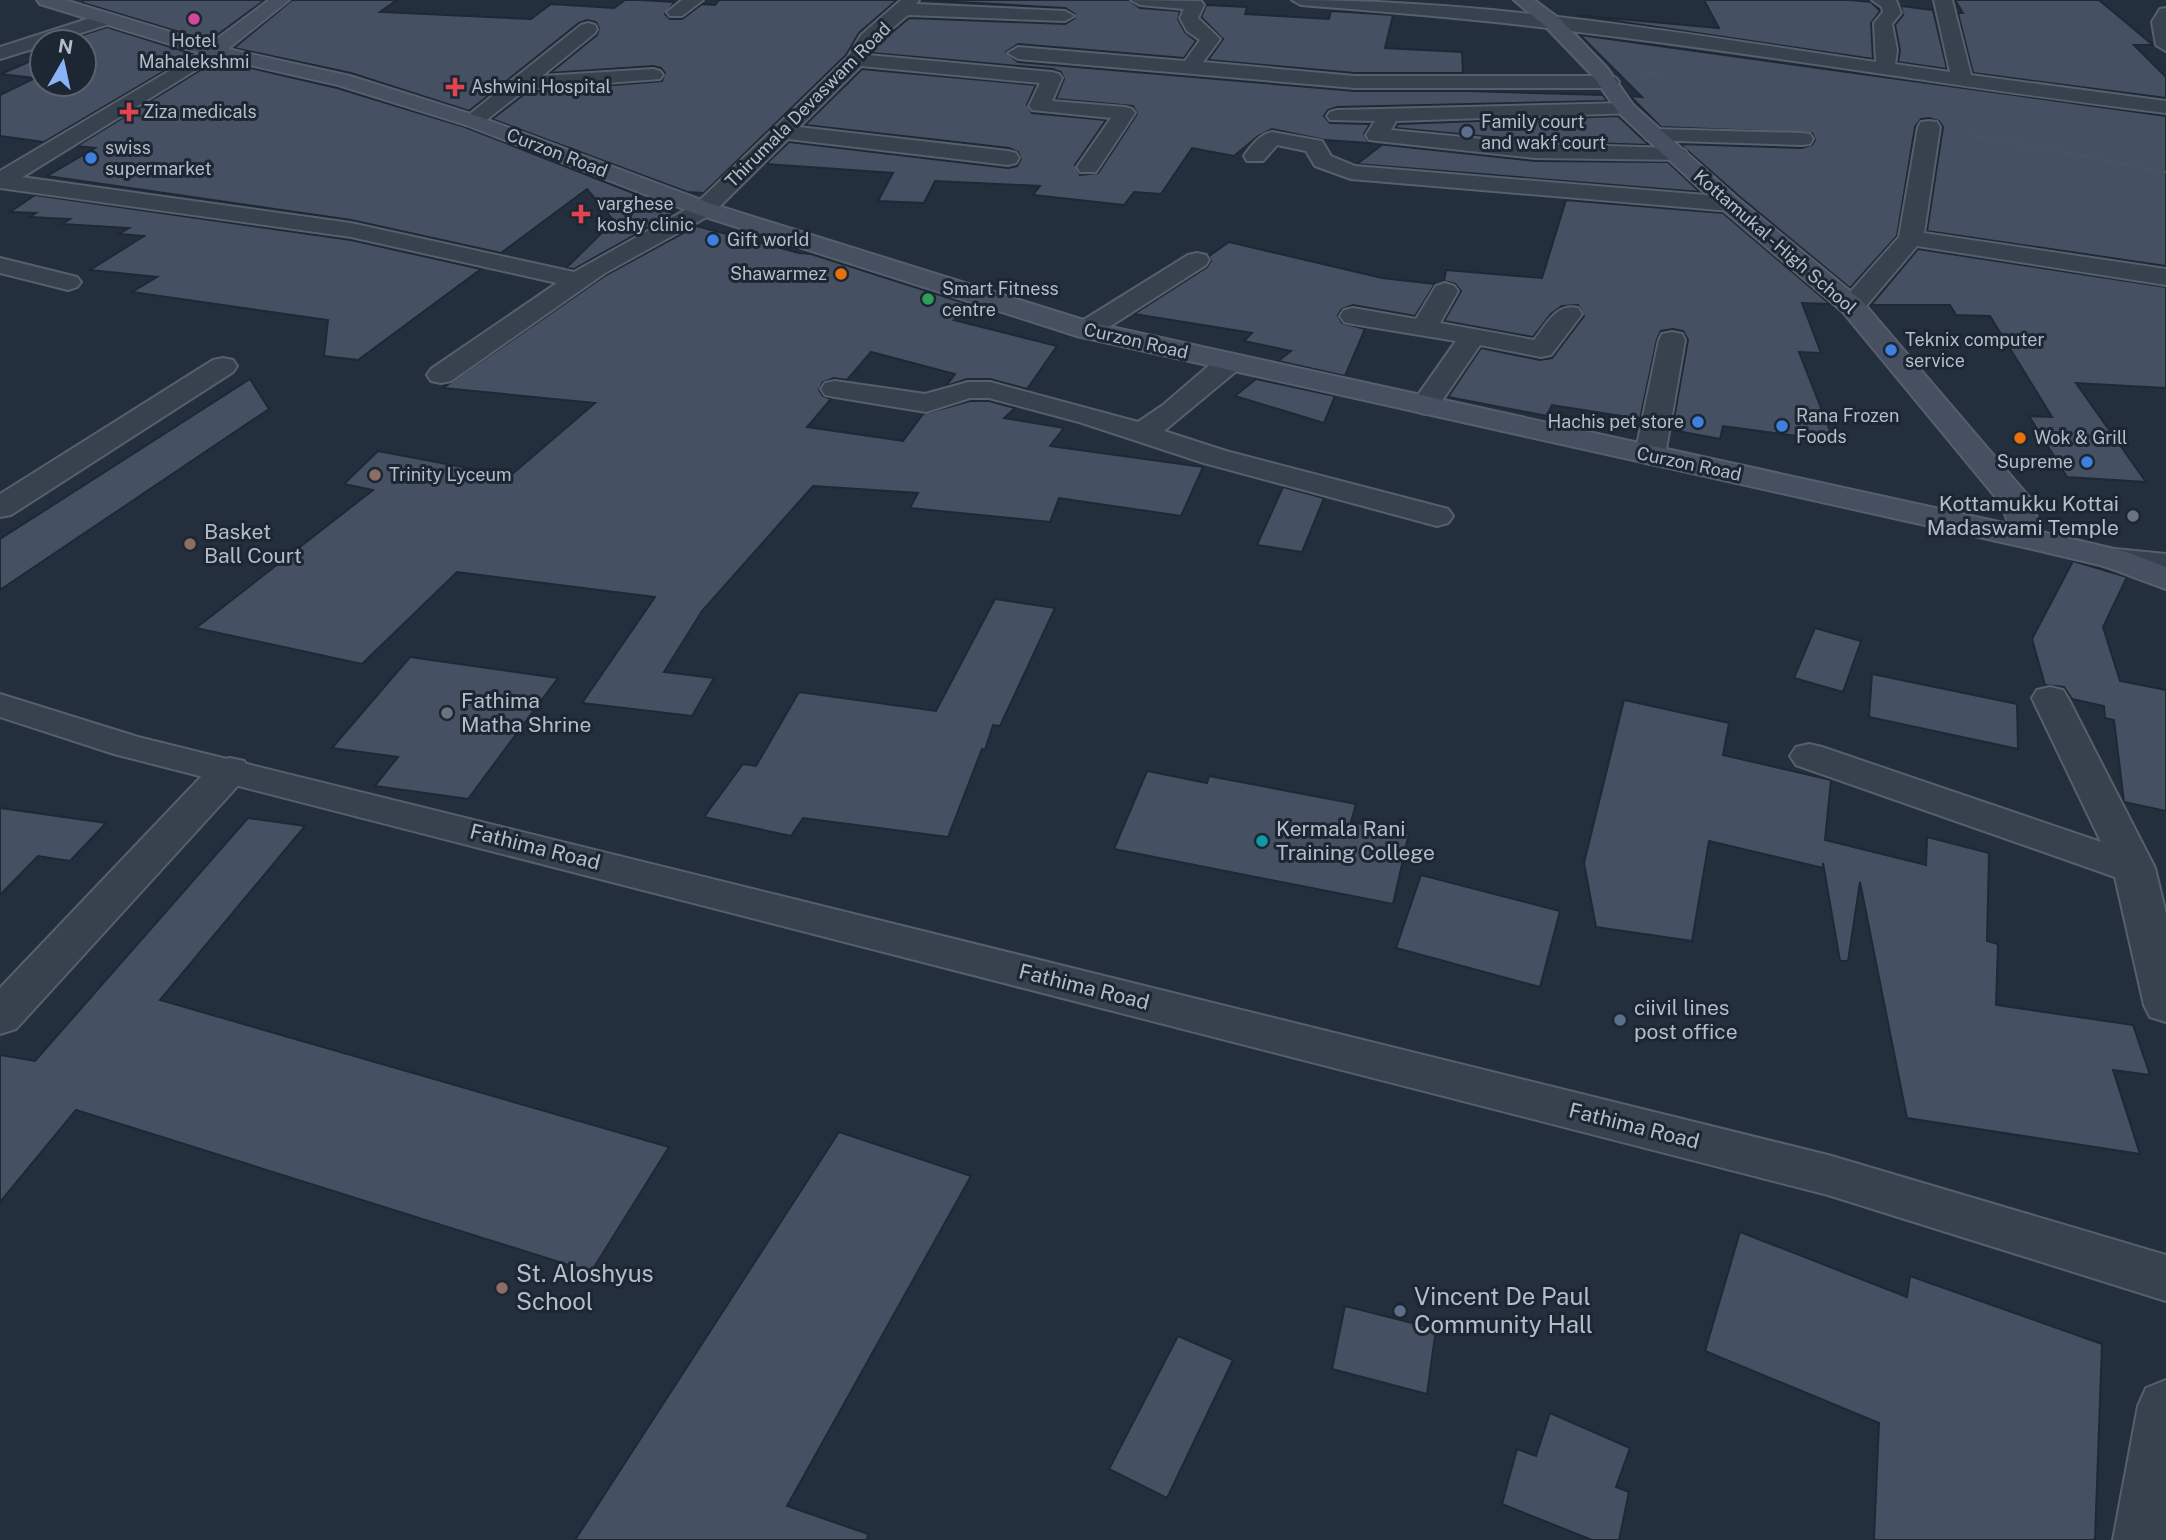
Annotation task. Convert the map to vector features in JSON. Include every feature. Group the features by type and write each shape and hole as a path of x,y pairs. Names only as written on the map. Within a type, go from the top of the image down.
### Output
{"main road":[{"name":"Curzon Road","path":"47,0 213,51 343,80 472,121 704,209 1086,330 2028,538 2115,559 2166,579"},
{"path":"213,51 281,0"},
{"name":"Kottamukal - High School","path":"1523,0 1553,23 1604,77 1626,109 1730,204 1852,306 2018,504 2028,538"}],"street":[{"path":"676,12 694,0"},
{"path":"1140,0 1198,2 1189,18 1194,27 1212,38 1190,67"},
{"path":"1301,0 1553,23 2166,107"},
{"path":"1881,0 1890,5 1892,13 1884,23 1887,50 1885,69"},
{"path":"1942,0 1962,81"},
{"path":"907,5 1065,16"},
{"name":"Thirumala Devaswam Road","path":"441,376 578,280 704,209 856,60 868,40 907,5"},
{"path":"35,18 71,9"},
{"path":"2166,13 2161,22 2166,45"},
{"path":"0,53 106,19"},
{"path":"472,121 587,29"},
{"path":"868,40 895,42"},
{"path":"0,181 213,51"},
{"path":"1004,52 1354,82 1604,77"},
{"path":"856,60 1052,78 1038,106 1125,113 1088,167"},
{"path":"521,83 653,75"},
{"path":"1337,116 1626,109"},
{"path":"1389,115 1377,135 1535,151 1677,155"},
{"path":"1852,306 1911,238 1929,127"},
{"path":"783,132 1008,158"},
{"path":"1655,135 1802,139"},
{"path":"1255,156 1272,138 1314,146 1323,161 1351,172 1730,204"},
{"path":"1532,189 1531,169 1535,151"},
{"path":"0,181 351,230 578,280"},
{"path":"1911,238 2166,277"},
{"path":"1086,330 1197,260"},
{"path":"0,265 68,282"},
{"path":"1424,328 1445,290"},
{"path":"1353,316 1541,349 1569,314"},
{"path":"1425,405 1473,336"},
{"path":"1650,455 1672,340"},
{"path":"1143,432 1173,411 1230,362"},
{"path":"0,508 223,366"},
{"path":"835,389 926,403 968,390 990,390 1143,432 1215,457 1437,516"},
{"path":"2115,559 2166,564"},
{"path":"2050,698 2134,868 2166,1005"},
{"name":"Fathima Road","path":"0,705 127,746 1828,1175 2166,1278"},
{"path":"1809,757 2134,868"},
{"path":"0,1017 230,770"},
{"path":"2143,1540 2166,1406"}],"path":[{"path":"1604,77 1668,74"},
{"path":"1929,127 2166,172"}],"building":[{"path":"83,0 265,0 209,41 83,3"},
{"path":"292,0 397,0 380,12 531,19 551,4 614,8 625,0 640,0 675,2 665,14 670,19 682,19 702,4 715,5 719,0 897,0 859,33 846,55 704,193 687,192 492,119 527,92 662,81 665,73 661,68 653,66 550,73 597,35 599,28 596,22 587,20 579,23 469,111 351,73 234,48"},
{"path":"922,0 1129,0 1140,8 1180,11 1178,19 1185,32 1196,41 1184,58 1018,44 1006,52 1018,62 1355,91 1603,95 1607,101 1337,107 1328,110 1324,116 1330,123 1370,124 1364,134 1369,143 1325,140 1272,129 1258,136 1234,156 1192,148 1161,194 1134,192 1124,205 1033,195 1040,186 935,181 924,203 878,201 893,173 766,164 789,142 1008,168 1017,166 1021,159 1018,152 1009,148 805,125 862,69 1036,85 1027,105 1032,113 1106,120 1075,165 1080,175 1098,173 1137,114 1133,106 1056,99 1064,79 1061,72 1053,69 872,53 878,44 909,18 1065,24 1075,18 1075,14 1065,8"},
{"path":"1704,0 1871,2 1880,11 1871,23 1873,59 1575,15 1719,28"},
{"path":"1955,0 2099,0 2153,45 2134,45 2166,77 2166,98 1973,73 1958,13 1963,13"},
{"path":"1206,5 1247,7 1245,14 1329,19 1331,11 1393,15 1385,48 1462,52 1463,73 1355,73 1208,60 1223,39 1201,17"},
{"path":"1901,6 1933,10 1947,69 1898,62 1900,50 1895,25 1903,15"},
{"path":"107,27 193,54 44,142 0,136 0,95 28,81 28,98 98,98 98,30"},
{"path":"1580,35 2166,116 2166,266 1927,231 1943,127 1939,121 1929,118 1921,119 1915,127 1897,236 1850,288 1680,144 1802,148 1812,145 1815,140 1812,133 1661,127 1630,96 1642,97"},
{"path":"217,60 337,88 465,127 638,195 637,203 674,213 574,269 566,268 614,221 587,189 501,253 351,220 47,176 95,148 77,146"},
{"path":"28,62 28,77 1,74"},
{"path":"1618,116 1649,145 1535,141 1395,128 1398,124"},
{"path":"1382,144 1535,161 1668,162 1700,192 1357,164"},
{"path":"35,195 351,240 481,269 358,360 324,356 328,320 132,292 157,277 90,270 144,236 119,234 129,228 62,224 70,219 30,217 36,213 10,212"},
{"path":"1566,200 1723,213 1830,304 1802,303 1821,353 1799,352 1834,441 1723,426 1720,439 1672,430 1688,340 1683,331 1673,329 1661,331 1657,339 1640,419 1552,405 1547,416 1448,397 1481,348 1540,360 1552,358 1584,316 1578,305 1562,306 1551,314 1533,337 1444,321 1461,291 1455,284 1444,281 1446,270 1542,278"},
{"path":"696,226 811,254 974,306 954,320 1057,346 1027,389 990,379 967,379 946,386 955,374 871,352 847,380 834,378 823,382 819,390 823,396 831,399 807,427 903,441 923,414 970,401 989,401 1015,408 1004,418 1064,428 1050,446 1203,467 1181,516 1059,498 1050,522 910,508 918,493 813,486 702,611 664,672 714,678 692,716 582,703 655,597 457,572 362,664 196,628 373,490 344,484 378,451 510,476 595,403 443,388 606,275"},
{"path":"1229,242 1382,278 1435,284 1415,316 1353,305 1342,309 1338,315 1342,323 1365,329 1345,376 1278,361 1291,351 1244,341 1252,333 1134,314 1207,267 1211,261 1209,256"},
{"path":"1918,249 2166,287 2166,388 2076,383 2146,482 2067,477 2029,416 2052,417 1990,316 1956,315 1950,305 1871,305"},
{"path":"250,379 269,409 0,590 0,539"},
{"path":"1256,379 1335,396 1324,423 1235,396"},
{"path":"1283,487 1324,498 1302,552 1257,545"},
{"path":"2073,561 2127,577 2103,627 2120,681 2166,690 2166,811 2124,802 2114,720 2105,718 2104,706 2072,699 2064,687 2045,685 2032,639"},
{"path":"995,599 1055,608 1000,726 993,725 948,837 803,818 791,836 704,817 743,764 756,766 799,692 936,711"},
{"path":"1815,628 1861,641 1843,692 1794,678"},
{"name":"Fathima Matha Shrine","path":"410,657 558,678 468,799 375,786 398,757 332,748"},
{"path":"1872,674 2017,704 2018,749 1869,717"},
{"path":"1624,700 1729,723 1723,755 1831,780 1825,840 1926,865 1927,837 1989,853 1987,941 1998,944 1996,1005 2133,1025 2150,1075 2113,1070 2140,1154 1907,1118 1860,882 1848,961 1840,961 1823,863 1823,868 1709,841 1692,941 1596,927 1584,863"},
{"name":"Kermala Rani Training College","path":"1147,771 1207,783 1209,776 1356,804 1351,822 1409,833 1393,904 1114,849"},
{"path":"0,808 106,823 70,861 38,856 0,895"},
{"path":"248,818 305,826 160,1000 669,1147 591,1272 76,1110 0,1202 0,1055 35,1061"},
{"path":"1421,875 1560,911 1540,987 1396,948"},
{"path":"839,1132 971,1176 787,1506 868,1534 867,1540 575,1540"},
{"path":"1740,1232 1907,1297 1910,1276 2102,1344 2095,1540 1874,1540 1879,1423 1705,1351"},
{"path":"1345,1306 1436,1329 1427,1394 1332,1369"},
{"path":"1178,1336 1233,1360 1167,1498 1109,1469"},
{"path":"1550,1413 1630,1448 1616,1487 1629,1492 1619,1540 1592,1540 1502,1504 1517,1449 1536,1456"}],"place":[{"name":"Hotel Mahalekshmi","path":"194,19"},
{"name":"Ashwini Hospital","path":"455,87"},
{"name":"Ziza medicals","path":"129,112"},
{"name":"Family court and wakf court","path":"1467,132"},
{"name":"swiss supermarket","path":"91,158"},
{"name":"varghese koshy clinic","path":"581,214"},
{"name":"Gift world","path":"713,240"},
{"name":"Shawarmez","path":"841,274"},
{"name":"Smart Fitness centre","path":"928,299"},
{"name":"Teknix computer service","path":"1891,350"},
{"name":"Hachis pet store","path":"1698,422"},
{"name":"Rana Frozen Foods","path":"1782,426"},
{"name":"Wok & Grill","path":"2020,438"},
{"name":"Supreme","path":"2087,462"},
{"name":"Trinity Lyceum","path":"375,475"},
{"name":"Kottamukku Kottai Madaswami Temple","path":"2133,516"},
{"name":"Basket Ball Court","path":"190,544"},
{"name":"Fathima Matha Shrine","path":"447,713"},
{"name":"Kermala Rani Training College","path":"1262,841"},
{"name":"ciivil lines post office","path":"1620,1020"},
{"name":"St. Aloshyus School","path":"502,1288"},
{"name":"Vincent De Paul Community Hall","path":"1400,1311"}]}
